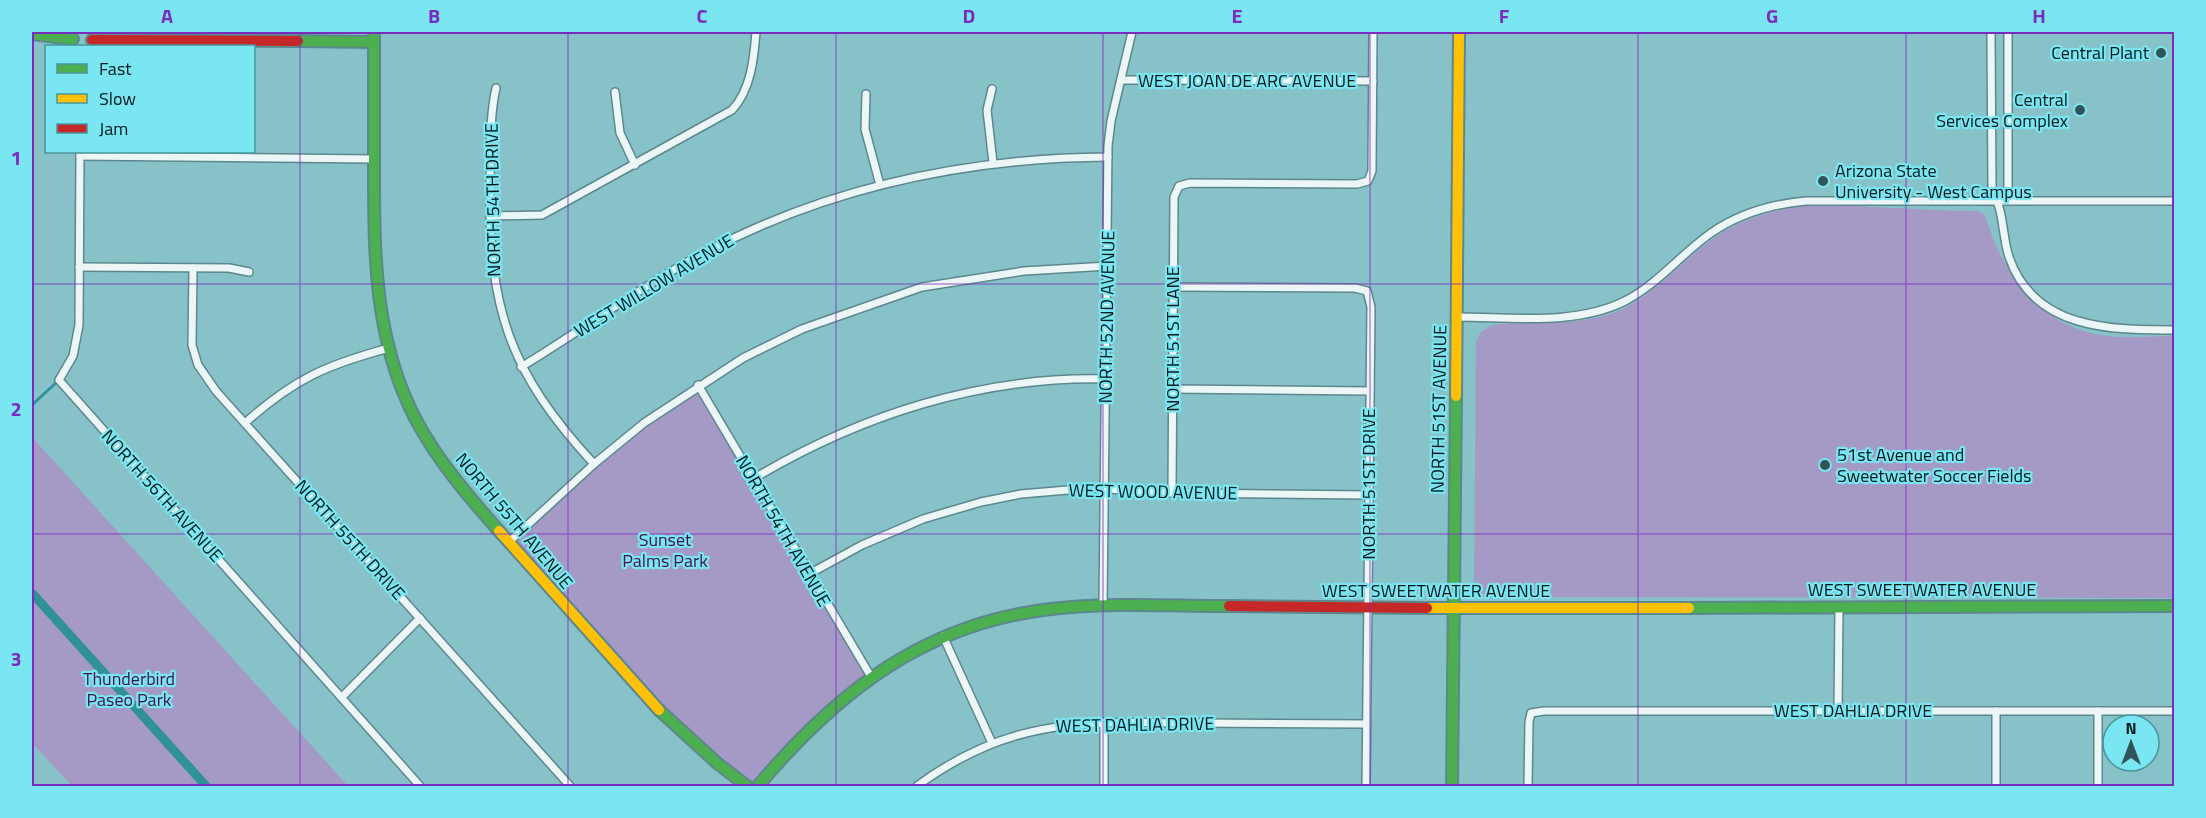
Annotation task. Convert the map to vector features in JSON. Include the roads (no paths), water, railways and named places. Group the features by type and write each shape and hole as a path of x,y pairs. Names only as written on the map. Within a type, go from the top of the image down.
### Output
{"street":[{"path":"490,216 542,215 720,118 741,101 748,79 756,32"},
{"name":"NORTH 52ND AVENUE","path":"1103,605 1108,157 1111,121 1132,32"},
{"path":"1373,32 1373,81"},
{"name":"NORTH 51ST AVENUE","path":"1452,786 1459,32"},
{"path":"1991,32 1992,191 1999,201 2005,244 2012,266 2024,284 2047,306 2089,326 2109,329 2175,330"},
{"path":"1999,201 2008,190 2008,32"},
{"path":"32,34 75,39"},
{"path":"89,39 374,37"},
{"name":"NORTH 55TH AVENUE","path":"374,37 374,260 381,318 389,348 414,414 432,447 469,499 656,708 718,764 747,786"},
{"name":"WEST JOAN DE ARC AVENUE","path":"1121,80 1373,81"},
{"name":"NORTH 51ST LANE","path":"1172,493 1174,196 1179,186 1190,183 1357,184 1368,181 1372,171 1373,81"},
{"name":"NORTH 54TH DRIVE","path":"496,88 492,107 490,216 491,258 496,296 504,325 521,367 544,405 594,464"},
{"path":"992,89 987,110 993,163"},
{"path":"615,92 620,133 635,165"},
{"path":"866,94 865,129 880,185"},
{"path":"80,154 373,159"},
{"name":"NORTH 56TH AVENUE","path":"80,154 78,336 73,356 59,380 420,786"},
{"name":"WEST WILLOW AVENUE","path":"521,367 697,257 791,214 880,185 933,173 993,163 1108,157"},
{"path":"1457,317 1596,313 1626,300 1666,272 1710,234 1732,220 1772,205 1806,201 2175,201"},
{"path":"79,267 230,268 249,272"},
{"path":"509,542 594,464 644,423 698,385 743,358 802,329 922,287 1024,270 1108,267"},
{"name":"NORTH 55TH DRIVE","path":"192,268 192,337 198,365 216,391 570,786"},
{"name":"NORTH 51ST DRIVE","path":"1173,287 1355,288 1367,291 1371,307 1366,786"},
{"path":"245,423 269,401 309,375 326,367 389,348"},
{"path":"753,479 828,440 913,406 986,388 1062,379 1106,379"},
{"name":"NORTH 54TH AVENUE","path":"698,385 870,675"},
{"path":"1173,389 1370,391"},
{"name":"WEST WOOD AVENUE","path":"809,574 862,545 951,510 1021,494 1105,488 1172,493 1369,495"},
{"name":"WEST SWEETWATER AVENUE","path":"758,786 804,730 837,699 870,675 908,652 942,636 1020,613 1103,605 1368,608 2175,606"},
{"path":"1838,711 1839,607"},
{"path":"342,697 420,618"},
{"path":"942,636 992,743"},
{"path":"1996,711 1996,786"},
{"path":"2098,711 2098,786"},
{"name":"WEST DAHLIA DRIVE","path":"1528,786 1529,722 1532,713 2175,711"},
{"path":"1104,722 1104,786"},
{"name":"WEST DAHLIA DRIVE","path":"917,786 956,760 992,743 1048,726 1104,722 1367,724"}],"waterway":[{"path":"32,405 58,381"},
{"path":"32,593 206,786"}],"place":[{"name":"Central Plant","path":"2161,53"},
{"name":"Central Services Complex","path":"2080,110"},
{"name":"Arizona State University - West Campus","path":"1823,181"},
{"name":"51st Avenue and Sweetwater Soccer Fields","path":"1825,465"}],"park label":[{"name":"Sunset Palms Park","path":"665,550"},
{"name":"Thunderbird Paseo Park","path":"129,689"}]}
